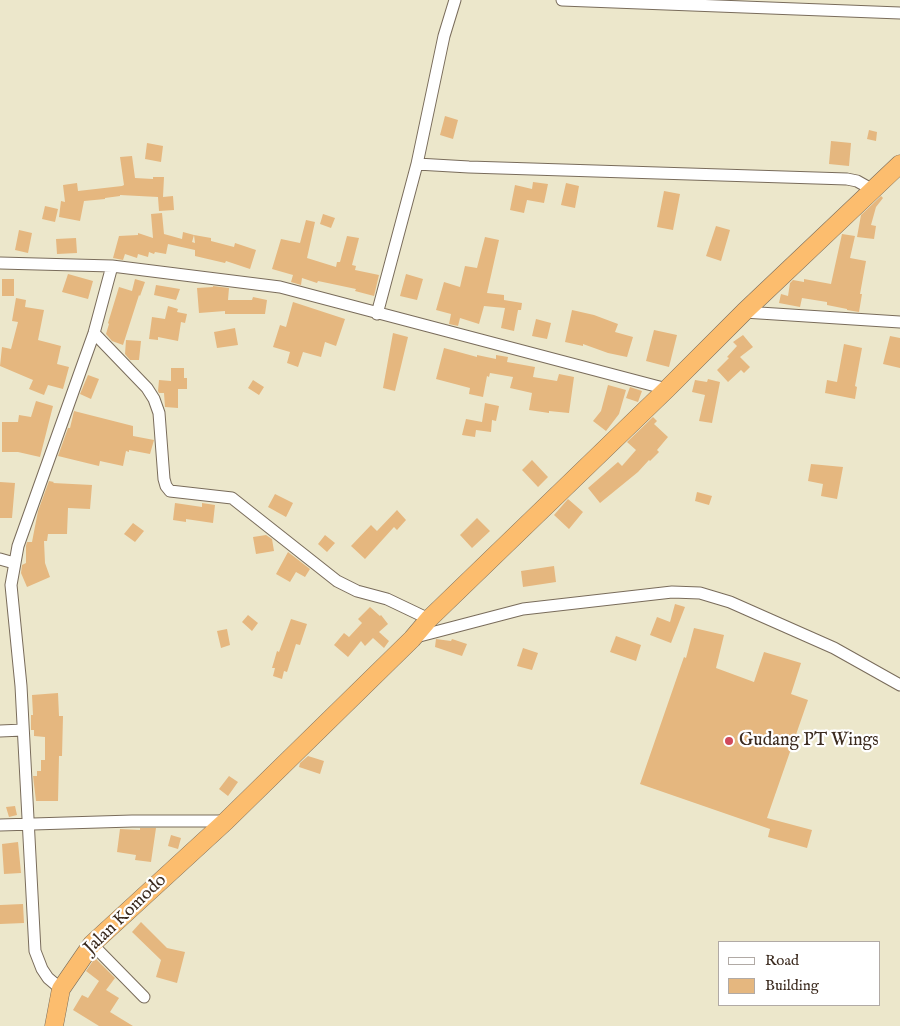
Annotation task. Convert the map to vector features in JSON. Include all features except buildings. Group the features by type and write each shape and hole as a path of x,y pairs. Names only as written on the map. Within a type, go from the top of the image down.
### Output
{"highway":[{"name":"Jalan Komodo","path":"54,1026 61,989 92,944 226,821 412,639 429,619 744,312 900,164"}],"street":[{"path":"377,314 417,164 444,36 454,0"},
{"path":"562,0 711,3 900,13"},
{"path":"417,164 847,179 857,181 873,190"},
{"path":"0,263 112,266 280,287 667,389"},
{"path":"61,989 48,978 42,969 35,951 21,686 11,585 18,546 94,333 112,266"},
{"path":"744,312 900,322"},
{"path":"94,333 147,388 154,399 158,413 164,478 166,486 170,491 232,498 337,581 357,591 387,599 429,619"},
{"path":"0,559 14,563"},
{"path":"412,639 523,609 672,592 700,593 730,602 834,648 900,685"},
{"path":"0,731 23,730"},
{"path":"0,826 226,821"},
{"path":"92,944 144,997"}],"place":[{"name":"Gudang PT Wings","path":"729,741"}]}
